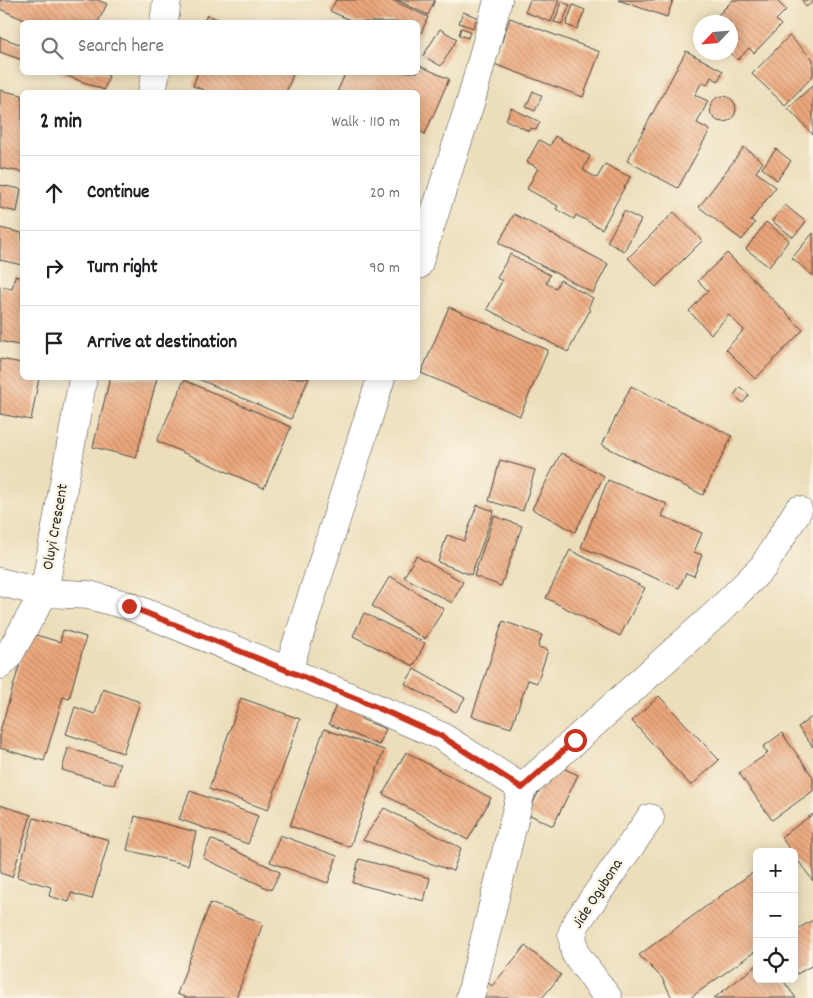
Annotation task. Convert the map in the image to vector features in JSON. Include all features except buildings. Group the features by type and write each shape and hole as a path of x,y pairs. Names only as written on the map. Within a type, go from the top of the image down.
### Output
{"street":[{"path":"164,20 167,0"},
{"path":"420,259 472,97 498,0"},
{"path":"152,90 155,75"},
{"name":"Oluyi Crescent","path":"0,664 6,658 44,593 83,380"},
{"path":"288,671 381,380"},
{"path":"470,998 522,788 717,613 763,567 798,510"},
{"path":"0,582 44,593 89,595 129,606 441,736 522,788"},
{"name":"Jide Ogubona","path":"608,998 575,953 572,934 577,922 650,818"}],"route":[{"path":"129,606 360,700 441,736 522,788 575,740"}]}
